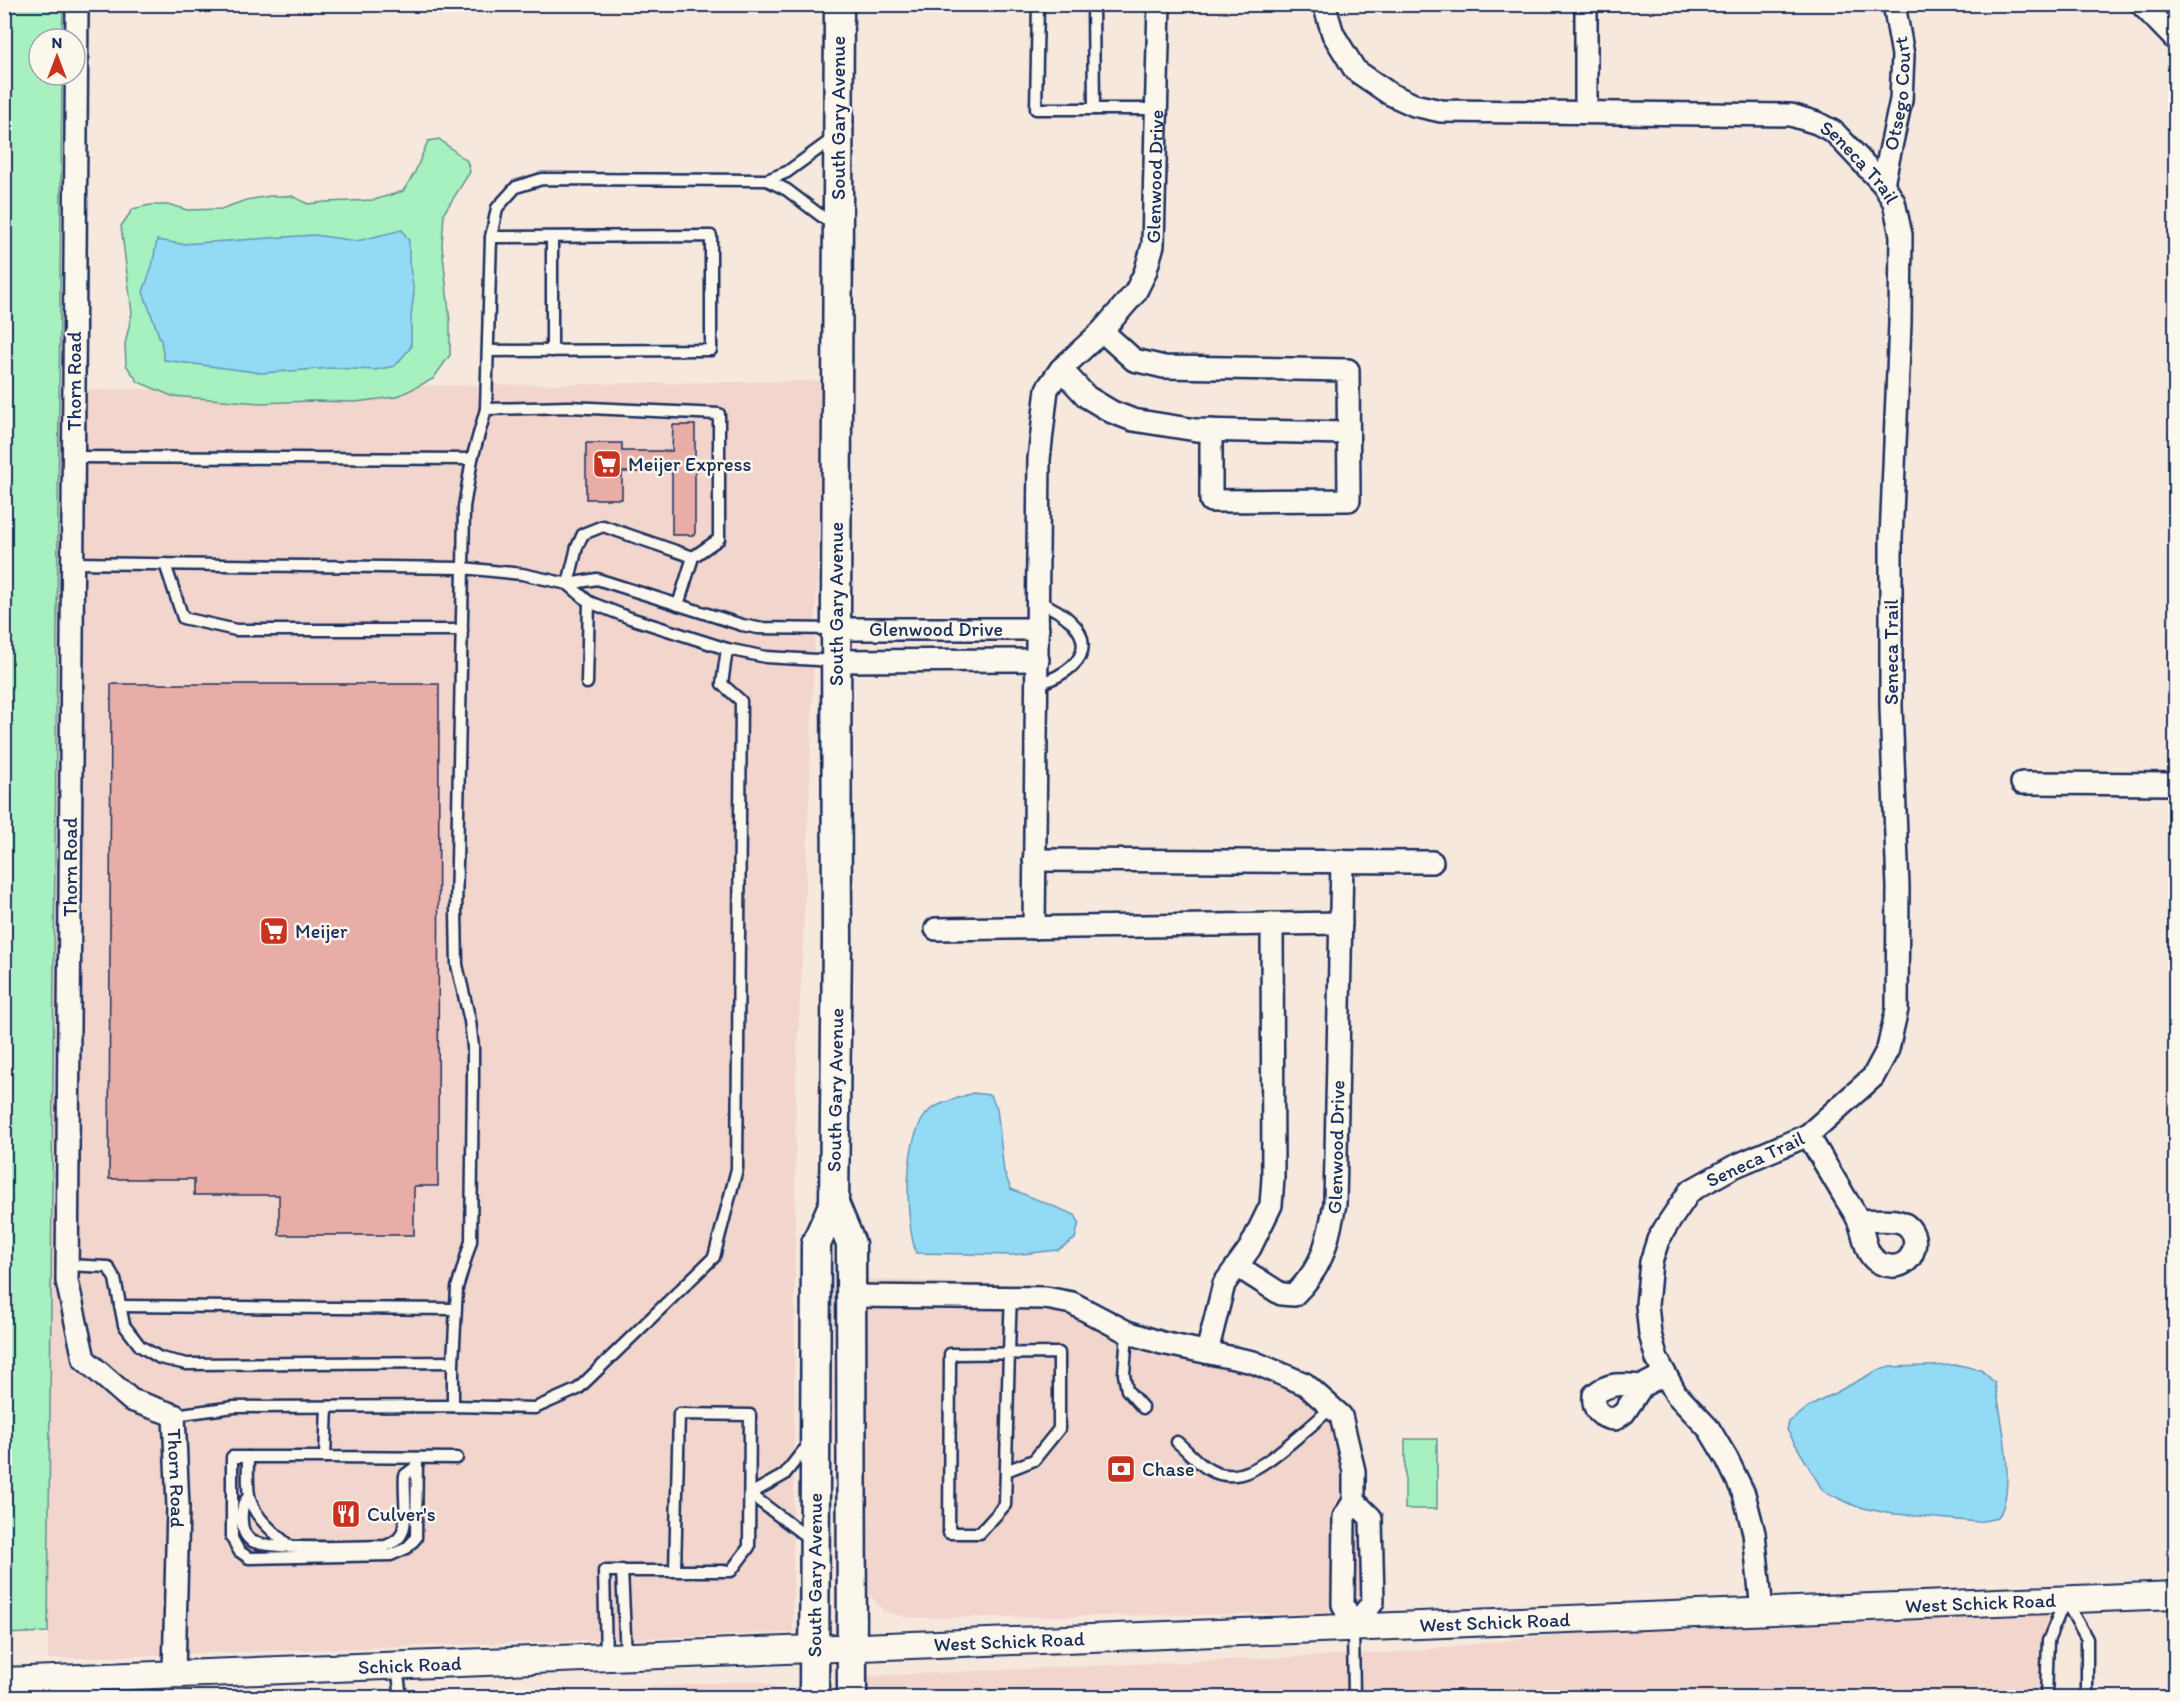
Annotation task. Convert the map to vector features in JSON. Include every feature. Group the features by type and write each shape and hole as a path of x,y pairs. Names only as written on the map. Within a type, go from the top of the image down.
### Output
{"main road":[{"name":"South Gary Avenue","path":"814,1698 816,1244 834,1203 837,941 839,4"},
{"name":"South Gary Avenue","path":"834,1203 851,1244 852,1698"}],"street":[{"name":"Thorn Road","path":"77,4 68,1291 84,1359 131,1400 174,1415 178,1507 174,1674"},
{"name":"Glenwood Drive","path":"1034,928 1039,459 1047,388 1061,369 1102,331 1135,293 1145,273 1153,245 1159,4"},
{"name":"Seneca Trail","path":"1324,4 1333,34 1355,70 1390,94 1414,105 1441,111 1791,115 1817,123 1834,132 1883,184 1894,202 1901,235 1891,563 1891,707 1898,887 1897,1009 1888,1049 1873,1077 1808,1135 1733,1167 1690,1191 1658,1240 1651,1262 1647,1305 1650,1334 1657,1359 1676,1394 1709,1429 1744,1494 1754,1533 1762,1611"},
{"path":"1586,4 1586,112"},
{"name":"Otsego Court","path":"1883,184 1902,89 1903,55 1894,4"},
{"path":"2141,4 2175,40"},
{"path":"1102,331 1134,360 1164,368 1348,370 1349,500 1211,501 1211,430"},
{"path":"1061,369 1087,397 1132,420 1211,430 1348,433"},
{"name":"Glenwood Drive","path":"836,629 1038,629"},
{"name":"Glenwood Drive","path":"836,661 1038,660"},
{"path":"2022,783 2175,783"},
{"path":"1034,860 1432,862"},
{"name":"Glenwood Drive","path":"1237,1266 1281,1294 1294,1295 1310,1280 1326,1250 1335,1204 1342,861"},
{"path":"936,929 1341,923"},
{"path":"1207,1352 1224,1284 1250,1248 1271,1205 1273,1178 1272,924"},
{"path":"1808,1135 1859,1221"},
{"path":"851,1296 1046,1298 1072,1304 1127,1332 1162,1343 1253,1362 1305,1384 1341,1416 1354,1471 1354,1500 1344,1517 1343,1604 1353,1627 1373,1602 1371,1518 1354,1500"},
{"path":"1642,1386 1665,1374"},
{"name":"West Schick Road","path":"815,1649 2175,1595"},
{"name":"Schick Road","path":"4,1681 815,1649"}],"lane":[{"path":"1038,4 1036,109 1156,109"},
{"path":"1093,4 1094,109"},
{"path":"453,1406 457,1288 471,1241 473,1079 470,1022 459,975 457,954 464,507 472,459 486,409 491,237 496,208 516,187 542,179 767,180 787,172 838,134"},
{"path":"767,180 787,190 838,229"},
{"path":"488,351 711,350 711,236 491,237"},
{"path":"552,237 552,351"},
{"path":"486,409 569,407 719,414 719,538 693,557 678,604"},
{"path":"74,457 472,459"},
{"path":"568,584 577,547 583,534 603,526 693,557"},
{"path":"73,563 463,568 522,574 568,584 597,579 750,627 836,629"},
{"path":"165,564 183,618 236,630 462,630"},
{"path":"568,584 590,602 630,618 727,649 766,657 836,661"},
{"path":"587,683 590,602"},
{"path":"1038,684 1056,678 1074,667 1083,650 1082,636 1074,624 1059,610 1039,602"},
{"path":"174,1415 234,1407 535,1408 578,1389 714,1257 737,1169 741,701 722,684 727,649"},
{"path":"67,1265 108,1267 115,1279 124,1324 140,1346 160,1358 187,1364 453,1362"},
{"path":"1006,1471 1034,1460 1059,1429 1059,1353 1009,1353 950,1354 949,1533 980,1533 1005,1505 1009,1353 1011,1296"},
{"path":"120,1306 455,1309"},
{"path":"1127,1332 1124,1374 1127,1390 1143,1408"},
{"path":"325,1457 327,1407"},
{"path":"1177,1442 1208,1470 1232,1476 1246,1473 1262,1466 1321,1418 1331,1407"},
{"path":"616,1657 604,1571 731,1571 749,1547 750,1415 679,1414 675,1570"},
{"path":"750,1494 784,1475 803,1451 816,1444"},
{"path":"417,1462 416,1538 407,1548 391,1555 249,1558 239,1551 232,1538 232,1457 325,1457 417,1462 457,1458"},
{"path":"248,1457 249,1496 258,1515 289,1546"},
{"path":"249,1496 244,1502 242,1526 247,1537 253,1542 263,1545 289,1546 386,1546 398,1540 402,1532 405,1512 405,1475 417,1462"},
{"path":"750,1494 816,1543"},
{"path":"616,1657 622,1570"},
{"path":"2046,1698 2048,1641 2065,1600"},
{"path":"2065,1600 2087,1639 2087,1698"},
{"path":"1353,1627 1354,1698"},
{"path":"397,1665 401,1698"},
{"path":"1427,1698 1458,1698"}],"shaded area":[{"path":"824,381 807,861 796,1080 793,1633 48,1659 59,390"},
{"path":"863,1279 1064,1288 1132,1324 1306,1373 1346,1405 1365,1472 1366,1613 909,1618 883,1611 868,1593 864,1573"},
{"path":"2052,1605 2054,1697 865,1698 865,1676 1400,1652 1710,1618"},
{"path":"757,1680 784,1691 790,1697 503,1697"},
{"path":"167,1683 177,1697 5,1698 4,1690"}],"green space":[{"path":"4,5 63,5 62,27 27,27 27,87 62,87 48,1632 5,1634"},
{"path":"439,139 467,161 470,172 444,213 442,245 450,322 450,355 433,379 396,397 355,402 260,403 172,396 138,382 126,365 125,344 132,313 121,226 133,209 150,205 171,205 187,210 221,209 246,200 270,196 292,196 308,204 374,200 403,191 414,174 428,141"},
{"path":"1405,1439 1437,1439 1437,1509 1405,1509"}],"water":[{"path":"402,230 409,241 409,261 414,292 411,347 395,366 375,370 333,368 262,373 164,360 161,341 143,292 152,266 157,240 182,244 314,235 357,241"},
{"path":"973,1093 990,1095 997,1108 1004,1172 1011,1189 1075,1215 1079,1222 1075,1239 1058,1250 1013,1255 916,1253 908,1200 908,1178 914,1138 921,1122 930,1110"},
{"path":"1959,1365 1981,1370 1995,1383 2004,1433 2007,1472 2004,1505 1998,1518 1978,1522 1886,1513 1855,1506 1823,1491 1787,1430 1789,1422 1809,1407 1876,1371 1890,1367"}],"building":[{"path":"673,425 695,425 695,535 672,535 672,472 622,472 622,499 586,499 586,443 622,443 622,451 672,451"},
{"name":"Meijer","path":"111,684 439,684 438,1186 414,1186 414,1235 279,1235 279,1195 194,1195 194,1179 109,1179"}],"place":[{"name":"Meijer Express","path":"607,464"},
{"name":"Meijer","path":"274,931"},
{"name":"Chase","path":"1121,1469"},
{"name":"Culver's","path":"346,1514"}]}
